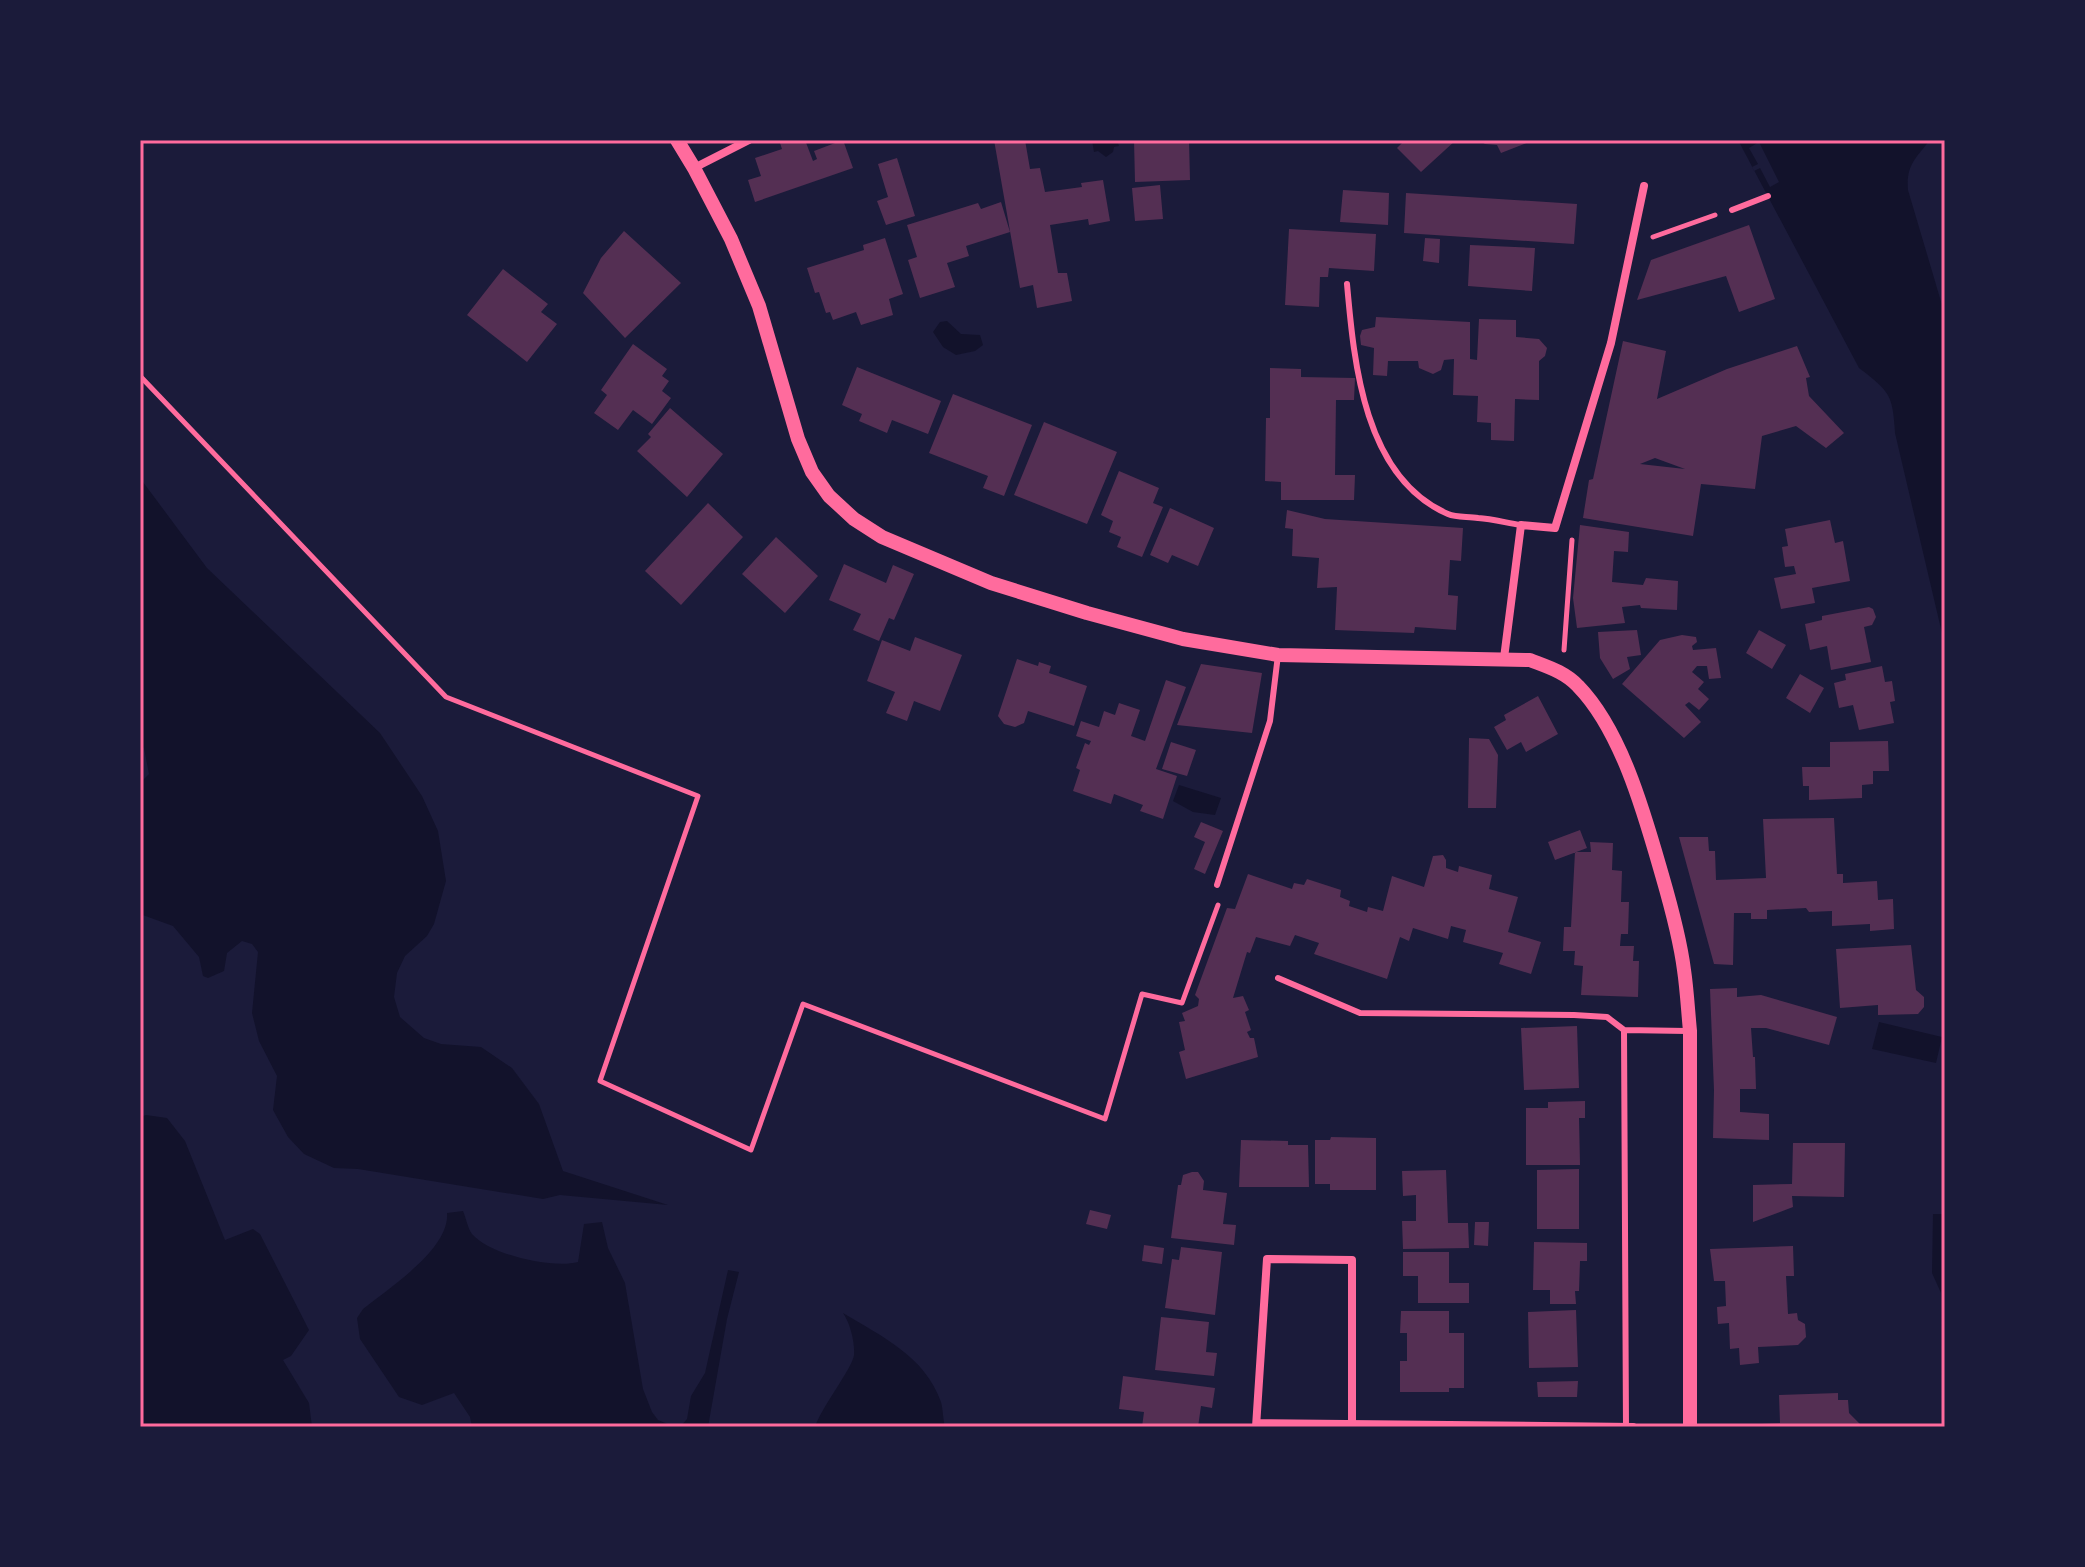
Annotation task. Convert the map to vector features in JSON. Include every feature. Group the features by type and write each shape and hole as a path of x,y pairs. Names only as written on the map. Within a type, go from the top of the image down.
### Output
{"street":[{"path":"677,140 731,239 759,306 798,439 812,472 829,496 854,519 882,537 991,583 1183,639 1278,655 1530,660 1557,670 1578,685 1597,710 1621,755 1644,811 1675,922 1684,970 1690,1031 1690,1427"},
{"path":"694,168 749,140"},
{"path":"1504,658 1521,525 1555,528 1611,343 1644,186"},
{"path":"1352,1424 1352,1260 1267,1259 1257,1425 1633,1427"}],"lane":[{"path":"1732,210 1768,196"},
{"path":"1347,284 1364,401 1383,452 1414,492 1450,515 1521,525"},
{"path":"1217,885 1270,721 1278,655"},
{"path":"1278,978 1360,1013 1574,1015 1607,1017 1624,1030 1690,1031"},
{"path":"1624,1030 1626,1427"}],"path":[{"path":"140,376 446,697 698,796 600,1081 751,1150 803,1004 1105,1119 1142,994 1182,1003 1222,894 1217,885"}],"shaded area":[{"path":"1092,140 1117,140 1119,146 1114,147 1106,157 1098,151 1094,152"},
{"path":"1738,140 1930,140 1910,168 1908,190 1945,315 1945,646 1895,433 1891,401 1883,388 1859,368"},
{"path":"947,321 961,334 980,335 983,345 975,351 956,355 943,347 933,332 940,322"},
{"path":"140,478 207,568 380,733 422,796 438,831 446,881 434,924 427,936 405,956 397,973 394,997 400,1017 424,1038 441,1044 481,1047 512,1068 539,1104 563,1171 668,1205 560,1195 543,1199 358,1169 334,1168 304,1154 288,1137 273,1110 277,1076 259,1041 252,1013 258,952 252,944 242,941 227,953 224,971 208,978 203,976 199,957 173,926 140,914 140,783 149,774 144,748 140,745"},
{"path":"1179,785 1221,798 1215,815 1193,812 1173,801"},
{"path":"1879,1022 1942,1037 1936,1063 1872,1049"},
{"path":"140,1117 167,1118 185,1141 225,1240 253,1229 260,1234 309,1330 291,1356 283,1360 309,1403 312,1427 140,1427"},
{"path":"463,1211 471,1232 481,1242 507,1254 553,1264 578,1262 584,1224 602,1222 608,1248 625,1283 643,1389 658,1420 675,1427 472,1427 470,1417 454,1393 422,1405 399,1397 360,1339 357,1318 363,1309 429,1254 445,1227 447,1213"},
{"path":"1933,1214 1945,1214 1945,1403 1942,1404 1941,1293 1932,1273"},
{"path":"728,1270 739,1272 727,1319 708,1427 680,1427 687,1419 691,1396 705,1373"},
{"path":"843,1313 900,1349 924,1372 941,1402 945,1427 815,1427 854,1355 852,1333"}],"pier":[{"path":"1759,142 1779,182 1770,187 1760,168 1754,171 1752,167 1758,164 1749,148"}],"building":[{"path":"779,140 805,140 813,161 817,159 814,151 843,140 853,168 755,202 748,180 761,176 755,158 782,149"},
{"path":"994,140 1025,140 1030,169 1040,168 1045,192 1082,187 1081,183 1103,180 1110,221 1089,225 1088,219 1050,225 1058,273 1067,273 1072,301 1037,308 1033,285 1020,288"},
{"path":"1134,140 1189,140 1190,180 1135,182"},
{"path":"1405,140 1456,140 1421,172 1397,148"},
{"path":"1478,140 1534,140 1501,153 1497,145"},
{"path":"897,158 915,216 886,225 877,201 888,197 878,164"},
{"path":"1160,185 1163,219 1135,221 1132,188"},
{"path":"1343,190 1389,193 1388,225 1340,222"},
{"path":"1406,193 1577,204 1574,244 1404,233"},
{"path":"1001,202 1010,232 966,246 969,256 947,263 955,287 920,298 908,260 917,257 907,225 978,203 981,209"},
{"path":"1749,225 1775,299 1739,312 1726,276 1637,300 1651,260"},
{"path":"1289,229 1376,234 1374,271 1329,268 1328,277 1320,277 1319,307 1285,305"},
{"path":"624,231 681,283 625,338 583,293 601,258"},
{"path":"885,238 903,294 889,299 893,315 861,325 856,312 833,320 830,312 826,313 819,292 815,293 807,268 864,250 863,245"},
{"path":"1425,238 1440,239 1439,263 1423,261"},
{"path":"1470,245 1535,248 1532,291 1468,286"},
{"path":"503,269 548,304 541,312 557,324 527,362 467,315"},
{"path":"1376,317 1470,322 1470,359 1477,360 1479,319 1516,320 1516,337 1539,339 1547,348 1545,356 1539,361 1539,400 1515,399 1514,441 1491,440 1491,423 1477,422 1478,396 1453,395 1454,359 1444,360 1441,370 1433,374 1419,368 1418,361 1388,361 1387,376 1373,375 1374,348 1361,345 1360,336 1362,330 1375,327"},
{"path":"1623,341 1666,351 1657,399 1727,369 1797,346 1810,377 1806,378 1809,396 1844,433 1826,448 1796,426 1762,436 1755,489 1701,484 1693,536 1583,518 1589,480 1593,479","holes":["1655,458 1685,469 1640,464"]},
{"path":"633,344 667,369 662,376 669,381 662,391 671,398 652,424 633,410 618,430 594,413 607,395 601,390"},
{"path":"857,367 941,401 928,434 892,420 887,433 859,421 862,414 842,405"},
{"path":"1270,368 1301,369 1301,377 1355,378 1354,400 1336,400 1335,475 1355,475 1354,500 1281,500 1281,482 1265,481"},
{"path":"953,394 1032,425 1004,496 983,488 988,476 929,453"},
{"path":"670,408 723,454 687,497 637,451 651,437 648,434"},
{"path":"1044,422 1117,452 1087,524 1014,495"},
{"path":"1119,471 1159,488 1153,503 1163,507 1142,557 1117,547 1121,537 1109,532 1113,521 1101,515"},
{"path":"708,503 743,537 681,605 645,571"},
{"path":"1170,508 1214,528 1198,566 1172,555 1168,563 1150,555"},
{"path":"1287,510 1325,519 1463,528 1461,561 1450,560 1448,595 1458,596 1456,630 1415,627 1414,633 1335,630 1337,587 1317,588 1319,558 1292,556 1293,529 1285,528"},
{"path":"1830,520 1835,543 1843,541 1850,581 1812,588 1815,603 1781,609 1774,578 1796,574 1794,566 1785,567 1782,547 1788,546 1785,529"},
{"path":"1580,525 1629,532 1628,552 1614,551 1612,582 1643,585 1646,578 1678,581 1677,610 1641,608 1640,605 1622,607 1625,623 1577,628 1573,598"},
{"path":"776,537 818,576 785,613 742,574"},
{"path":"844,564 886,583 893,565 914,574 894,620 889,618 879,641 853,630 861,614 829,600"},
{"path":"1869,607 1876,617 1872,625 1864,627 1871,662 1831,670 1827,646 1810,650 1805,624 1822,620 1822,616"},
{"path":"1637,630 1641,655 1627,657 1630,669 1613,679 1600,658 1598,632"},
{"path":"1759,630 1786,645 1772,669 1746,653"},
{"path":"1682,635 1696,637 1693,650 1716,648 1721,678 1709,679 1707,666 1697,666 1692,672 1704,682 1698,689 1709,699 1699,710 1689,702 1685,705 1701,722 1684,738 1622,684 1660,640"},
{"path":"915,637 962,655 940,711 914,701 907,721 886,713 895,692 867,681 882,640 910,651"},
{"path":"1017,659 1038,666 1039,662 1051,666 1049,673 1087,686 1074,726 1028,711 1024,723 1015,727 1004,724 998,716"},
{"path":"1201,664 1262,673 1252,733 1177,725"},
{"path":"1882,666 1885,682 1892,681 1895,701 1890,702 1894,723 1859,730 1853,705 1839,708 1834,683 1846,680 1845,674"},
{"path":"1800,674 1824,688 1810,713 1786,698"},
{"path":"1166,680 1186,687 1156,769 1177,776 1163,819 1140,811 1143,805 1114,794 1111,804 1073,791 1080,770 1076,768 1085,743 1089,745 1091,741 1076,736 1081,721 1099,727 1104,711 1115,715 1119,703 1140,710 1131,736 1145,741"},
{"path":"1538,696 1558,734 1526,752 1521,742 1507,750 1494,727 1506,720 1504,715"},
{"path":"1469,738 1489,739 1498,755 1496,808 1468,808"},
{"path":"1888,741 1889,771 1873,771 1873,784 1862,785 1862,798 1809,800 1809,786 1803,786 1802,767 1830,767 1830,742"},
{"path":"1171,742 1196,750 1187,776 1162,769"},
{"path":"1834,818 1837,874 1843,874 1843,883 1877,881 1878,900 1893,899 1894,929 1870,931 1870,924 1832,926 1832,911 1809,912 1806,908 1767,910 1767,919 1751,919 1751,913 1734,913 1733,965 1714,964 1679,837 1708,837 1709,851 1715,851 1716,880 1766,878 1763,819"},
{"path":"1201,822 1223,831 1205,874 1194,869 1205,842 1194,837"},
{"path":"1580,830 1587,848 1555,860 1548,842"},
{"path":"1590,842 1613,843 1612,870 1622,871 1621,902 1629,902 1628,934 1621,934 1620,946 1634,946 1633,961 1639,961 1638,997 1581,995 1583,966 1574,965 1575,951 1563,951 1564,927 1571,927 1575,852 1591,852"},
{"path":"1443,855 1446,868 1458,872 1459,866 1492,875 1489,889 1518,897 1508,932 1541,942 1531,974 1499,964 1503,953 1463,942 1466,930 1451,926 1448,939 1413,928 1409,941 1400,937 1387,979 1314,954 1319,943 1295,935 1290,946 1256,937 1250,953 1247,952 1233,998 1243,996 1249,1010 1245,1012 1251,1030 1247,1032 1250,1038 1254,1038 1258,1057 1186,1079 1179,1052 1185,1050 1179,1022 1185,1021 1182,1013 1198,1006 1199,999 1195,995 1227,908 1235,909 1248,874 1292,889 1294,883 1304,885 1307,879 1341,890 1340,897 1350,901 1349,906 1367,912 1368,907 1383,911 1392,876 1424,887 1433,856"},
{"path":"1911,945 1916,990 1924,997 1924,1007 1918,1014 1878,1015 1878,1005 1840,1008 1836,949"},
{"path":"1737,988 1737,997 1761,995 1837,1017 1829,1045 1766,1028 1751,1028 1756,1089 1740,1089 1740,1112 1769,1114 1769,1140 1713,1138 1710,989"},
{"path":"1577,1026 1579,1088 1524,1090 1521,1028"},
{"path":"1585,1101 1585,1118 1579,1118 1580,1165 1526,1165 1526,1108 1548,1108 1548,1102"},
{"path":"1331,1137 1376,1138 1376,1190 1330,1190 1330,1184 1315,1184 1315,1140 1330,1140"},
{"path":"1241,1140 1288,1141 1288,1145 1308,1145 1309,1187 1239,1187"},
{"path":"1793,1143 1845,1143 1844,1197 1792,1196 1793,1207 1753,1222 1753,1185 1792,1184"},
{"path":"1579,1169 1579,1229 1537,1229 1537,1170"},
{"path":"1446,1170 1448,1223 1468,1223 1469,1248 1403,1249 1402,1221 1416,1221 1416,1195 1403,1196 1402,1171"},
{"path":"1198,1172 1204,1181 1203,1190 1227,1193 1223,1224 1236,1225 1234,1245 1171,1238 1178,1185 1181,1185 1183,1175"},
{"path":"1090,1210 1111,1215 1107,1229 1086,1224"},
{"path":"1475,1222 1489,1222 1488,1246 1474,1245"},
{"path":"1534,1242 1587,1243 1587,1261 1580,1261 1576,1304 1550,1304 1550,1290 1533,1290"},
{"path":"1144,1245 1164,1248 1162,1264 1142,1261"},
{"path":"1793,1246 1794,1276 1786,1276 1788,1314 1797,1313 1798,1320 1805,1324 1806,1337 1798,1345 1758,1347 1759,1363 1740,1365 1739,1348 1730,1349 1729,1323 1718,1324 1717,1307 1726,1306 1725,1281 1714,1281 1710,1249"},
{"path":"1181,1247 1222,1252 1215,1315 1165,1308 1172,1259 1179,1260"},
{"path":"1403,1252 1449,1252 1449,1283 1469,1283 1469,1303 1418,1303 1418,1276 1403,1276"},
{"path":"1576,1310 1578,1367 1529,1368 1528,1312"},
{"path":"1401,1311 1449,1311 1449,1333 1464,1333 1464,1388 1449,1388 1449,1392 1400,1392 1400,1361 1407,1361 1407,1333 1400,1333"},
{"path":"1161,1317 1209,1322 1206,1352 1217,1353 1214,1376 1155,1370"},
{"path":"1123,1376 1215,1388 1212,1408 1201,1406 1198,1427 1142,1427 1144,1412 1119,1409"},
{"path":"1578,1381 1577,1397 1538,1397 1537,1382"},
{"path":"1838,1393 1838,1400 1848,1400 1849,1413 1863,1427 1761,1427 1761,1424 1780,1423 1779,1395"}]}
